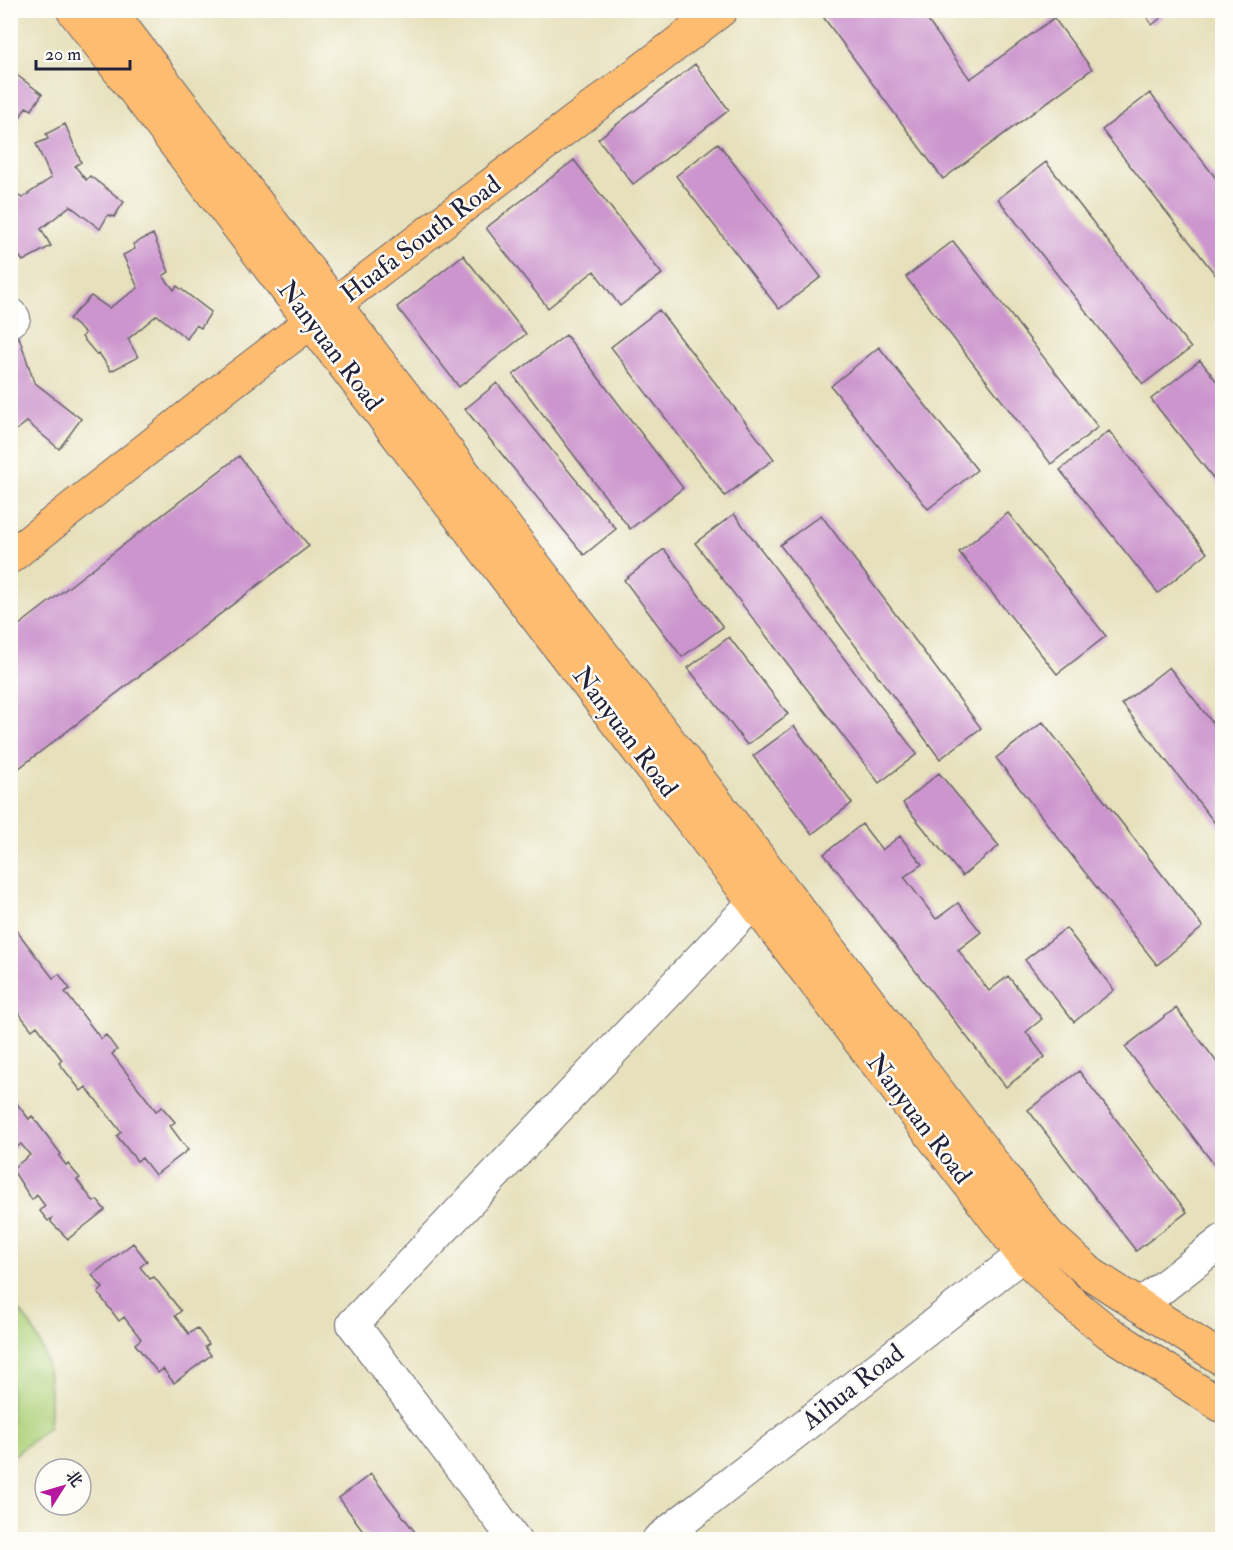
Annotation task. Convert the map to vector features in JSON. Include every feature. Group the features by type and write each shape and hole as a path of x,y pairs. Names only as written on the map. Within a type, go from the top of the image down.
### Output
{"main road":[{"name":"Nanyuan Road","path":"73,10 323,314 765,891 1048,1235 1091,1274 1222,1359"},
{"name":"Nanyuan Road","path":"109,10 323,314"},
{"name":"Huafa South Road","path":"10,557 228,385 721,10"},
{"name":"Nanyuan Road","path":"765,891 1023,1255 1066,1298 1108,1332 1222,1406"}],"street":[{"path":"10,314 14,318 10,321"},
{"path":"515,1539 353,1324 765,891"},
{"name":"Aihua Road","path":"658,1539 1048,1235"},
{"path":"1139,1306 1222,1241"}],"green space":[{"path":"11,1301 23,1315 40,1344 48,1375 50,1409 49,1427 11,1458"}],"building":[{"path":"818,10 920,10 970,79 1054,18 1092,69 943,179"},
{"path":"1142,10 1171,10 1152,25"},
{"path":"695,64 729,110 633,184 598,139"},
{"path":"10,70 42,94 32,110 26,107 18,121 10,116"},
{"path":"1150,93 1222,186 1222,283 1102,130"},
{"path":"65,124 81,162 75,166 86,180 90,176 124,202 114,217 108,215 100,229 70,206 41,229 51,246 23,261 10,244 10,190 22,198 51,178 36,144 48,139 46,134"},
{"path":"718,143 821,277 779,309 676,176"},
{"path":"574,160 662,274 620,306 594,271 548,308 486,228"},
{"path":"1046,162 1191,348 1143,384 998,199"},
{"path":"153,234 169,272 163,276 174,290 177,286 211,312 201,328 196,325 187,339 157,315 128,339 138,357 111,371 99,353 97,355 82,337 85,333 69,319 91,296 109,308 138,288 123,255 135,249 133,244"},
{"path":"953,241 1098,427 1051,464 906,277"},
{"path":"463,255 526,334 459,387 397,307"},
{"path":"659,310 774,459 725,496 611,347"},
{"path":"566,335 683,488 630,529 513,375"},
{"path":"19,337 34,382 81,419 59,449 27,422 10,435 10,341"},
{"path":"879,347 977,470 928,509 831,386"},
{"path":"1200,360 1222,388 1222,489 1151,399"},
{"path":"497,383 616,529 584,555 465,409"},
{"path":"1109,431 1207,553 1158,593 1060,470"},
{"path":"239,456 309,546 10,775 10,632"},
{"path":"1008,513 1106,636 1057,674 959,552"},
{"path":"734,514 917,754 879,783 695,543"},
{"path":"821,515 981,728 940,759 780,545"},
{"path":"664,549 723,627 682,657 624,580"},
{"path":"729,637 788,714 747,745 688,668"},
{"path":"1169,667 1222,735 1222,832 1122,704"},
{"path":"1043,722 1203,927 1157,965 996,758"},
{"path":"794,726 852,803 812,834 753,756"},
{"path":"939,773 999,846 962,876 903,803"},
{"path":"862,824 882,850 900,836 922,864 904,877 936,919 958,903 981,932 958,950 989,991 1008,976 1042,1019 1026,1032 1045,1057 1006,1087 824,854"},
{"path":"10,922 53,978 59,974 70,989 65,992 101,1039 106,1035 117,1050 112,1054 156,1111 162,1107 175,1122 170,1126 188,1150 155,1175 142,1158 137,1161 117,1136 121,1132 86,1087 81,1091 59,1063 62,1060 37,1026 32,1030 10,1002 15,998 10,992"},
{"path":"1066,928 1114,990 1074,1022 1025,960"},
{"path":"1176,1008 1222,1069 1222,1175 1125,1047"},
{"path":"1079,1071 1187,1212 1136,1251 1028,1110"},
{"path":"10,1095 29,1119 32,1116 61,1154 59,1156 80,1178 77,1180 94,1202 97,1200 105,1210 68,1239 51,1222 52,1218 48,1221 40,1211 45,1206 37,1195 32,1200 12,1169 30,1155 21,1144 10,1152"},
{"path":"133,1243 147,1261 140,1267 150,1279 154,1277 181,1311 175,1316 189,1334 197,1328 209,1344 205,1347 211,1355 174,1383 163,1369 158,1373 135,1344 141,1339 124,1317 119,1321 98,1293 103,1288 92,1275"},
{"path":"371,1474 421,1540 370,1540 339,1498"}]}
